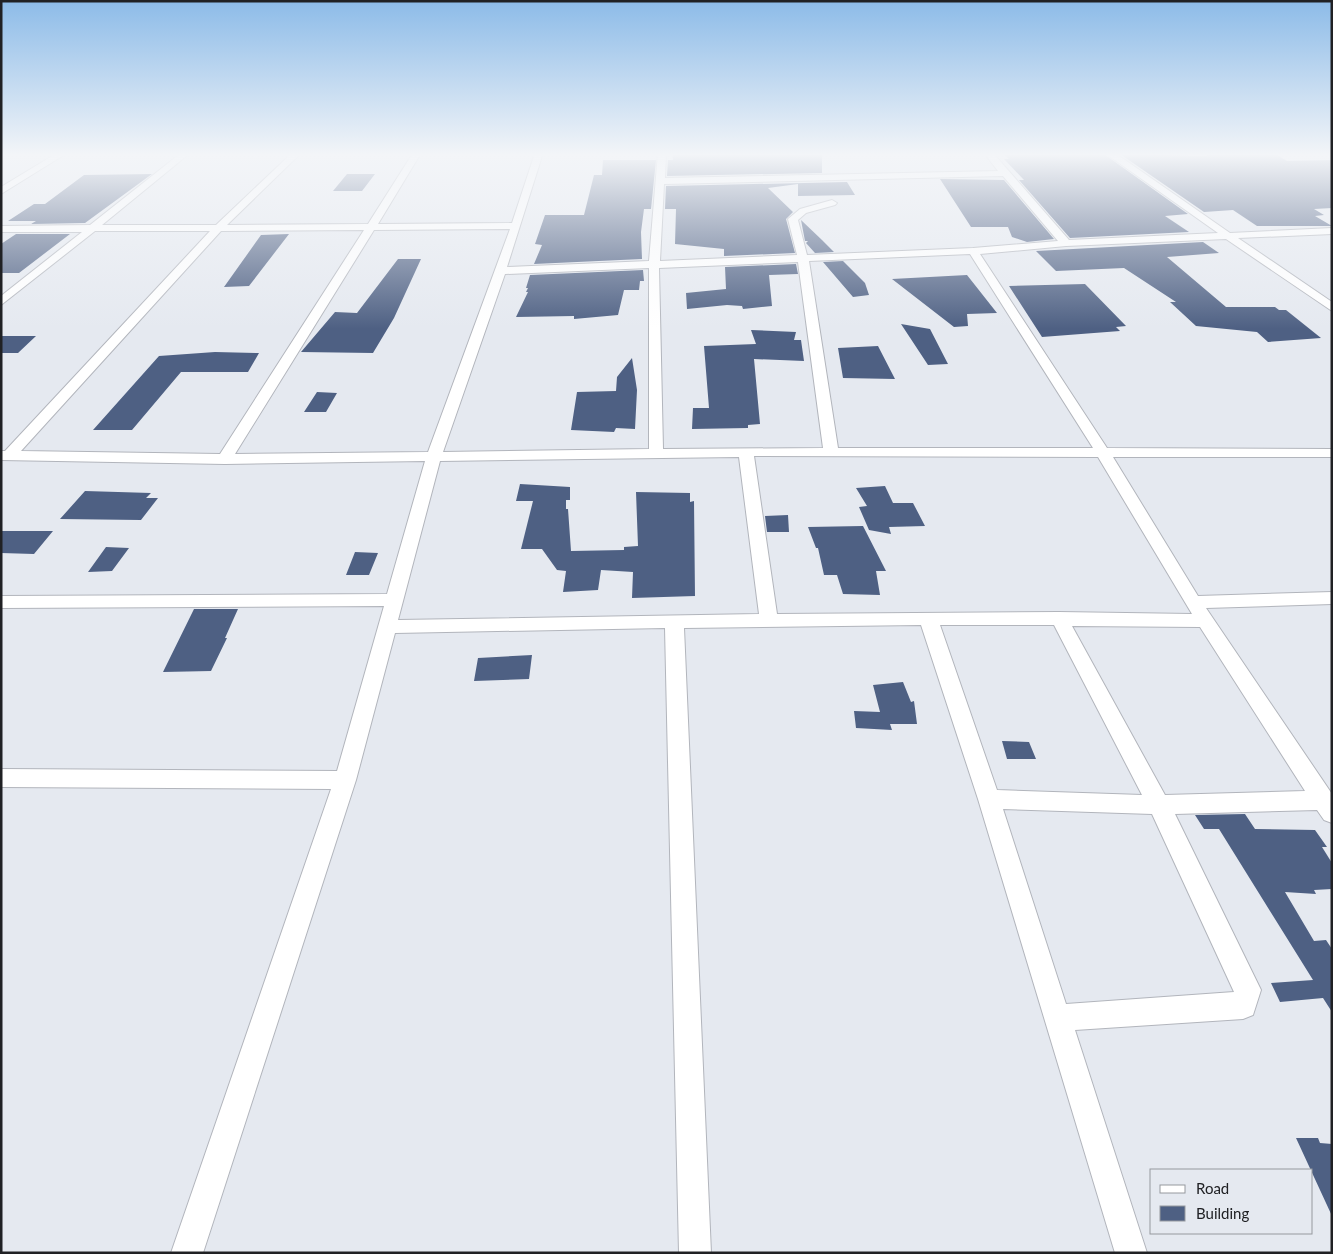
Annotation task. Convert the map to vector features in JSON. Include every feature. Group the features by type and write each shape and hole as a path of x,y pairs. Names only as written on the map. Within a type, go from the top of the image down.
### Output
{"street":[{"path":"1,302 114,212"},
{"path":"5,455 235,212"},
{"path":"226,458 380,212"},
{"path":"187,1253 345,780 434,456 520,212"},
{"path":"656,453 654,264 658,212"},
{"path":"802,212 793,219 803,258 831,452"},
{"path":"1039,212 1066,243"},
{"path":"1192,212 1332,308"},
{"path":"1,229 515,226"},
{"path":"500,271 973,251 1066,243 1332,231"},
{"path":"973,251 1012,314 1071,400 1193,602 1327,807"},
{"path":"5,455 226,458 746,452 1332,453"},
{"path":"746,452 769,620"},
{"path":"1193,602 1332,598"},
{"path":"1,602 395,600"},
{"path":"928,618 988,800 1131,1253"},
{"path":"387,627 928,618 1206,621"},
{"path":"1056,1018 1243,1005 1248,990 1159,805 1060,618"},
{"path":"674,622 695,1253"},
{"path":"1,779 345,780"},
{"path":"988,800 1327,807"}],"building":[{"path":"22,212 101,212 85,223 31,224 36,221 8,221"},
{"path":"585,212 644,212 641,232 642,259 534,264 542,245 535,244 545,215 584,215"},
{"path":"676,212 793,212 786,219 795,253 724,256 724,249 675,244"},
{"path":"961,212 1031,212 1054,239 1027,242 1012,237 1008,227 971,227"},
{"path":"1047,212 1185,212 1188,214 1165,216 1189,232 1070,238"},
{"path":"1235,212 1318,212 1324,215 1315,216 1332,226 1257,226"},
{"path":"801,220 834,252 815,253 806,243 808,241 805,241"},
{"path":"16,234 70,234 19,273 1,273 1,244"},
{"path":"289,234 249,286 224,287 261,235"},
{"path":"1203,242 1219,253 1167,257 1226,307 1275,307 1279,310 1286,310 1321,338 1268,342 1257,332 1196,326 1170,302 1176,302 1124,268 1056,271 1036,251"},
{"path":"398,259 421,259 394,318 373,353 301,352 335,312 357,313"},
{"path":"843,261 865,283 869,295 853,297 823,262"},
{"path":"796,264 798,274 769,275 772,306 743,309 742,306 727,305 687,309 686,293 726,289 725,267"},
{"path":"643,270 644,281 640,281 639,290 624,290 618,315 574,319 574,316 516,317 528,292 526,292 528,288 526,288 530,275"},
{"path":"967,275 997,313 967,314 968,326 954,327 892,279"},
{"path":"1085,284 1126,326 1116,327 1120,331 1042,337 1009,286"},
{"path":"901,324 930,329 948,364 928,365"},
{"path":"751,330 796,332 794,340 801,340 804,361 754,359 760,424 748,425 748,428 692,429 693,408 709,408 704,346 756,344"},
{"path":"1,336 36,336 18,353 1,353"},
{"path":"878,346 895,379 843,378 838,348"},
{"path":"215,352 259,353 248,372 181,372 132,430 93,430 159,356"},
{"path":"632,358 637,390 635,429 616,428 614,432 571,430 577,392 616,391 617,377"},
{"path":"317,392 337,393 326,412 304,412"},
{"path":"520,484 570,487 570,500 566,500 566,509 568,509 571,551 624,550 624,547 638,546 636,492 690,493 690,502 694,501 695,596 632,598 633,572 601,570 598,590 563,592 566,571 557,570 542,549 521,549 533,501 516,501"},
{"path":"885,486 893,503 913,503 925,526 889,527 891,534 869,530 859,507 867,506 856,488"},
{"path":"85,491 151,493 146,498 158,498 141,520 60,519"},
{"path":"788,515 789,532 767,532 765,516"},
{"path":"863,526 886,571 876,571 880,595 843,594 837,575 824,575 818,548 816,548 808,527"},
{"path":"1,531 53,531 34,554 1,553"},
{"path":"106,547 129,548 112,571 88,572"},
{"path":"355,552 378,553 369,575 346,575"},
{"path":"194,609 238,609 211,671 163,672"},
{"path":"532,655 529,679 474,681 478,658"},
{"path":"903,682 911,702 914,701 917,724 890,724 892,730 856,728 854,711 880,712 873,685"},
{"path":"1002,741 1029,742 1036,759 1007,759"},
{"path":"1245,814 1255,829 1315,830 1327,847 1322,847 1332,863 1332,889 1314,890 1316,894 1285,892 1314,941 1326,940 1332,949 1332,1012 1323,998 1280,1002 1271,983 1313,980 1219,829 1204,829 1195,815"},
{"path":"1296,1138 1318,1138 1320,1143 1332,1144 1332,1216 1313,1175 1313,1169 1310,1169"}]}
